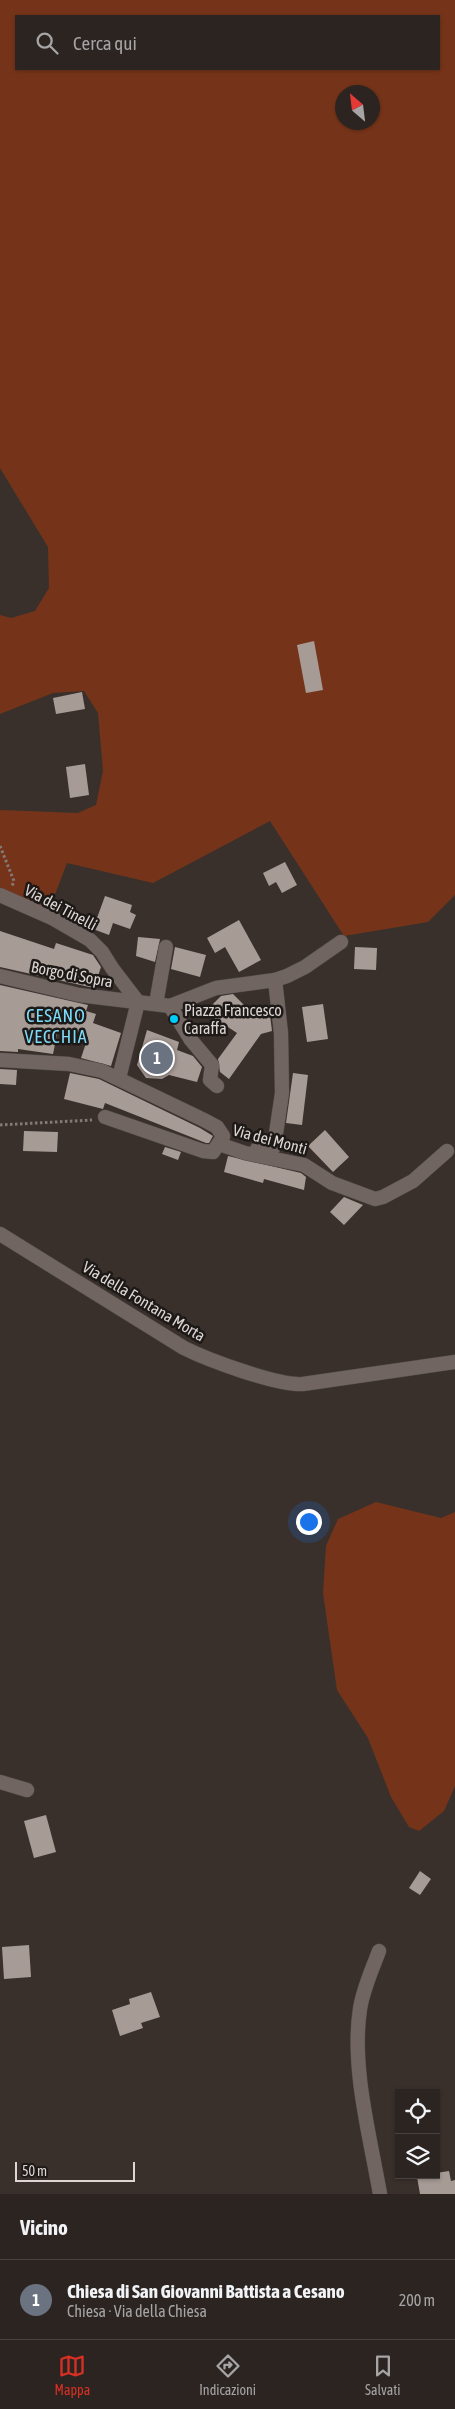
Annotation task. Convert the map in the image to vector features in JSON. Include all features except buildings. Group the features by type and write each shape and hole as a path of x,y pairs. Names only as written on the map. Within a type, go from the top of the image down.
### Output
{"street":[{"name":"Via dei Tinelli","path":"4,897 52,918 90,940 102,952 138,1002"},
{"path":"119,1078 138,1002 163,1005 216,988 275,980 305,967 341,942"},
{"path":"166,947 163,1005 212,1065 210,1080 217,1086"},
{"name":"Borgo di Sopra","path":"0,976 79,995 138,1002"},
{"path":"0,1060 81,1066 102,1071 214,1125 221,1140 264,1152 272,1150 282,1093 281,1034 275,980"},
{"path":"105,1117 202,1151 213,1152 221,1140"},
{"name":"Via dei Monti","path":"221,1140 254,1155 304,1165 326,1180 375,1199 383,1197 413,1181 448,1151"},
{"name":"Via della Fontana Morta","path":"0,1234 184,1348 207,1358 280,1382 309,1384 374,1372 455,1362"},
{"path":"0,1782 28,1790"},
{"path":"378,1951 360,2009 358,2033 360,2076 380,2194"}],"path":[{"path":"0,846 14,881 4,897"},
{"path":"0,1125 100,1120 105,1117"}],"shaded area":[{"path":"0,0 455,0 455,895 428,922 344,936 270,821 153,883 67,863 49,910 0,889 0,810 78,813 96,805 103,771 98,713 84,691 53,693 0,714 0,615 11,618 35,611 49,588 48,547 0,468"},
{"path":"376,1502 441,1518 455,1512 455,1786 444,1811 419,1831 409,1827 391,1797 368,1738 337,1690 323,1593 326,1546 338,1519"}],"place":[{"name":"Piazza Francesco Caraffa","path":"174,1019"},
{"name":"Chiesa di San Giovanni Battista a Cesano","path":"157,1058"}],"district":[{"name":"CESANO VECCHIA","path":"56,1026"}]}
